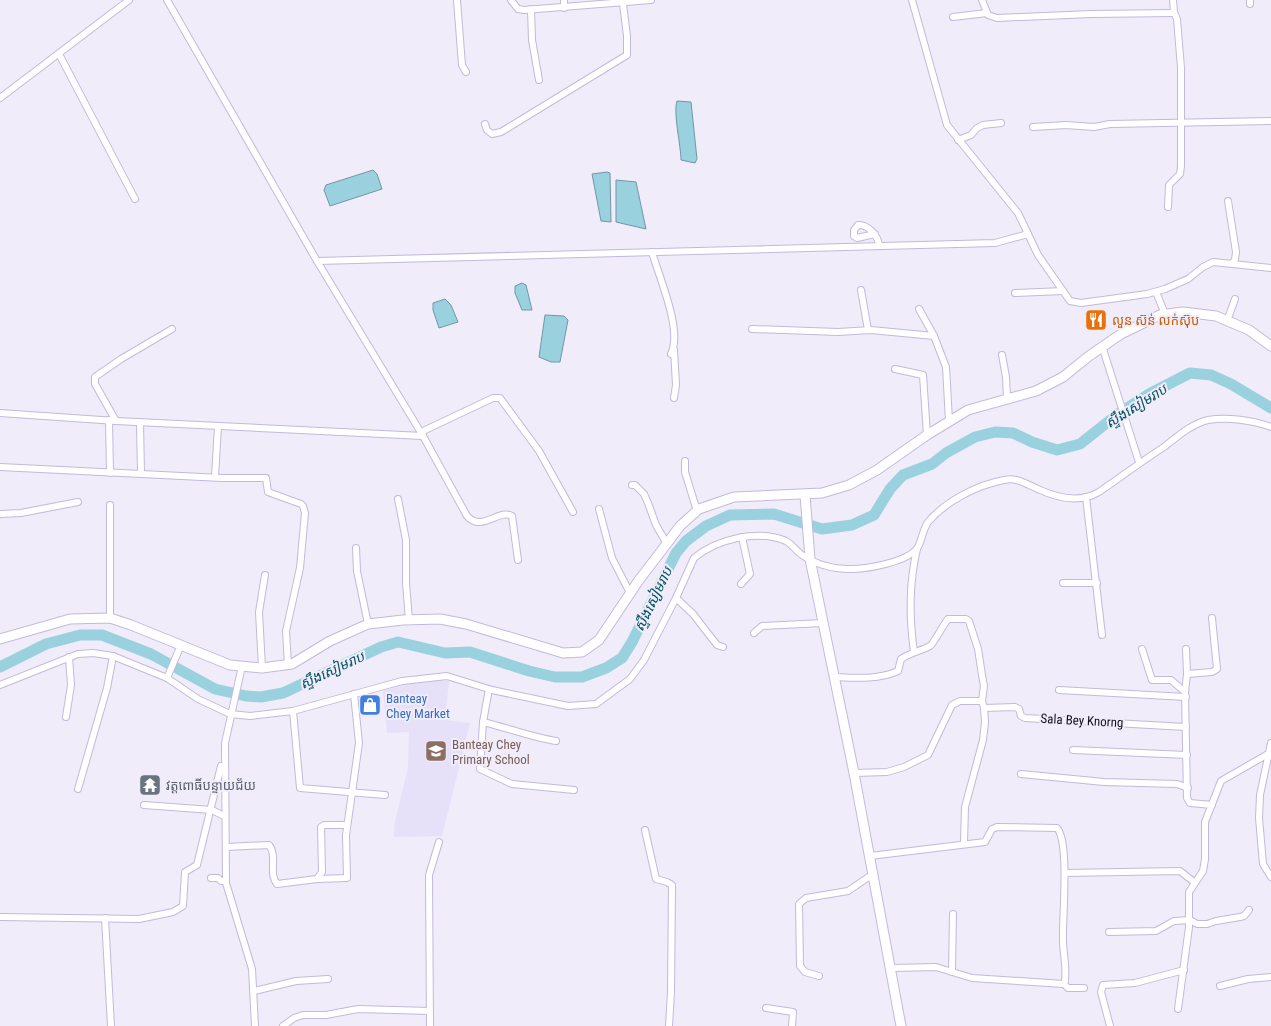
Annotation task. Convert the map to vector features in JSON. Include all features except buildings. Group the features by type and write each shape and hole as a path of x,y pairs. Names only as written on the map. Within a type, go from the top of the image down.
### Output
{"street":[{"path":"0,98 130,0"},
{"path":"167,0 317,261 422,434 470,520 482,522 507,514 512,516 518,560"},
{"path":"457,0 462,65 466,72"},
{"path":"511,0 518,9 564,8 623,4 651,0"},
{"path":"564,0 564,8"},
{"path":"912,0 944,118 958,140 1018,213 1038,255 1070,301 1081,303 1156,292 1188,279 1203,267 1213,262 1271,268"},
{"path":"982,0 986,13 990,17 997,18 1091,14 1174,13"},
{"path":"1168,207 1169,185 1180,174 1180,68 1177,18 1174,13 1174,0"},
{"path":"485,124 487,130 492,134 501,132 627,55 623,4"},
{"path":"531,9 532,40 538,80"},
{"path":"952,17 986,13"},
{"path":"59,54 135,199"},
{"path":"1033,127 1066,125 1094,127 1110,124 1181,124 1271,121"},
{"path":"958,140 972,135 984,125 1001,123"},
{"path":"1228,201 1236,252 1235,260 1232,263"},
{"path":"875,234 879,245"},
{"path":"317,261 996,243 1028,234"},
{"path":"652,252 674,324 675,341 672,351 676,385 674,398"},
{"path":"861,290 868,330"},
{"path":"1015,293 1063,290"},
{"path":"1156,292 1165,314"},
{"path":"1227,321 1235,300"},
{"path":"919,309 934,336 946,367 949,421"},
{"path":"0,639 70,619 110,618 230,665 262,668 288,665 330,641 368,624 409,620 444,619 466,624 563,653 577,652 589,648 599,640 630,593 680,526 697,511 710,504 734,497 822,493 849,485 877,470 927,435 968,410 1036,391 1063,378 1102,346 1121,334 1165,314 1183,312 1216,316 1249,330 1271,346"},
{"path":"110,473 113,421 95,384 95,377 109,366 172,329"},
{"path":"752,330 838,332 868,330 934,336"},
{"path":"1102,346 1139,462"},
{"path":"1002,355 1006,377 1007,398"},
{"path":"895,369 923,374 927,435"},
{"path":"0,413 113,421 422,434 494,398 500,398 539,451 573,512"},
{"path":"914,652 910,617 912,571 917,549 928,523 952,503 988,484 1015,479 1061,498 1086,497 1099,492 1139,462 1185,431 1207,420 1224,419 1244,421 1271,427"},
{"path":"140,422 141,474"},
{"path":"215,477 218,426"},
{"path":"685,461 685,472 697,511"},
{"path":"0,468 266,478 267,490 270,494 303,506 305,520 300,568 286,631 288,665"},
{"path":"632,485 635,485 644,494 656,525 667,544"},
{"path":"804,495 809,556 854,773 901,1026"},
{"path":"1086,497 1102,635"},
{"path":"398,499 406,540 406,583 409,620"},
{"path":"0,514 21,513 78,502"},
{"path":"110,505 110,618"},
{"path":"599,509 612,558 630,593"},
{"path":"741,584 750,574 742,537"},
{"path":"0,685 83,653 113,656 168,676 198,698 230,714 250,716 293,711 402,681 448,676 489,689 568,706 596,704 630,679 644,660 676,598 694,558 710,548 733,538 772,538 787,542 822,566 862,569 881,565 901,558 917,549"},
{"path":"356,548 357,571 368,624"},
{"path":"262,668 258,612 265,575"},
{"path":"1063,583 1097,583"},
{"path":"676,598 693,614 717,645 723,647"},
{"path":"1187,674 1212,672 1217,668 1212,618"},
{"path":"834,677 874,677 890,675 898,671 901,659 929,646 948,619 966,619 969,621 978,649 984,686 982,700 984,708 983,740 965,806 964,843"},
{"path":"754,633 762,626 823,623"},
{"path":"168,676 181,645"},
{"path":"1142,649 1152,680 1171,680 1186,694"},
{"path":"1186,649 1187,798 1190,803 1212,805"},
{"path":"78,789 106,688 113,656"},
{"path":"66,717 71,685 69,658"},
{"path":"242,666 234,706 230,714 225,742 224,816 226,881 252,969 256,1026"},
{"path":"489,689 483,722 482,752 479,766 483,772 512,784 574,790"},
{"path":"1059,690 1186,694"},
{"path":"226,847 269,845 273,852 274,880 277,884 317,879 347,878 347,825 359,743 354,694"},
{"path":"854,773 887,772 904,767 928,755 952,705 960,701 982,700"},
{"name":"Sala Bey Knorng","path":"984,708 1015,707 1019,708 1021,716 1025,718 1186,727"},
{"path":"293,711 300,788 385,795"},
{"path":"483,722 512,729 529,736 556,741"},
{"path":"1271,743 1260,795 1259,818 1263,864 1271,877"},
{"path":"1073,750 1187,755"},
{"path":"1178,1009 1190,920 1189,892 1194,882 1203,871 1205,859 1205,822 1221,781 1268,754"},
{"path":"0,917 139,919 173,912 183,906 184,872 197,865 224,759"},
{"path":"1022,774 1104,782 1177,784 1188,788"},
{"path":"144,804 212,810 224,816"},
{"path":"317,879 322,872 322,825 347,825"},
{"path":"870,856 964,843 986,842 992,829 997,827 1054,827 1061,834 1065,873 1063,940 1064,984"},
{"path":"645,830 653,863 654,877 656,879 671,883 672,888 671,992 669,1026"},
{"path":"430,1026 429,875 439,842"},
{"path":"1065,873 1180,871 1194,882"},
{"path":"819,976 805,972 800,966 799,904 806,898 848,891 873,874"},
{"path":"211,878 218,878 221,881 226,881"},
{"path":"1109,932 1156,932 1164,928 1170,922 1190,920 1197,924 1207,924 1244,916 1249,910"},
{"path":"952,972 953,914"},
{"path":"105,918 111,1026"},
{"path":"891,968 936,966 952,972 979,978 1064,984 1068,988 1084,988"},
{"path":"1110,1026 1101,992 1103,985 1135,983 1184,970"},
{"path":"1220,986 1248,979 1271,977"},
{"path":"254,991 296,980 328,979"},
{"path":"766,1008 794,1012 792,1026"},
{"path":"283,1026 294,1018 303,1015 326,1015 358,1009 430,1011"}],"shaded area":[{"name":"Banteay Chey Primary School","path":"432,680 449,681 445,720 470,723 442,836 394,837 394,826 408,768 409,732 387,733 383,691 406,683"}],"water":[{"path":"677,101 691,102 697,159 695,163 681,160 676,113"},
{"path":"373,170 377,174 382,189 330,206 324,190 326,185"},
{"path":"610,173 611,222 601,221 592,174"},
{"path":"616,180 636,182 646,229 616,222"},
{"path":"522,283 526,285 532,310 522,310 515,293 515,286"},
{"path":"445,299 451,305 458,322 439,328 433,310 433,303"},
{"path":"545,315 564,316 568,320 560,362 551,362 539,357"}],"waterway":[{"name":"ស្ទឹងសៀមរាប","path":"0,667 46,644 80,635 102,635 151,654 215,689 246,696 261,697 283,693 381,647 398,642 445,653 470,652 529,671 555,677 582,677 606,668 622,658 632,642 676,553 686,541 706,526 730,515 774,514 822,529 852,525 874,515 890,489 903,475 932,464 946,453 975,437 995,432 1013,433 1032,442 1057,450 1080,444 1118,414 1151,393 1190,373 1211,375 1231,384 1271,408"}],"place":[{"name":"លួន ស៊ន់ លក់ស៊ុប","path":"1096,320"},
{"name":"Banteay Chey Market","path":"370,705"},
{"name":"Banteay Chey Primary School","path":"436,751"},
{"name":"វត្តពោធិ៍បន្ទាយជ័យ","path":"150,785"}]}
